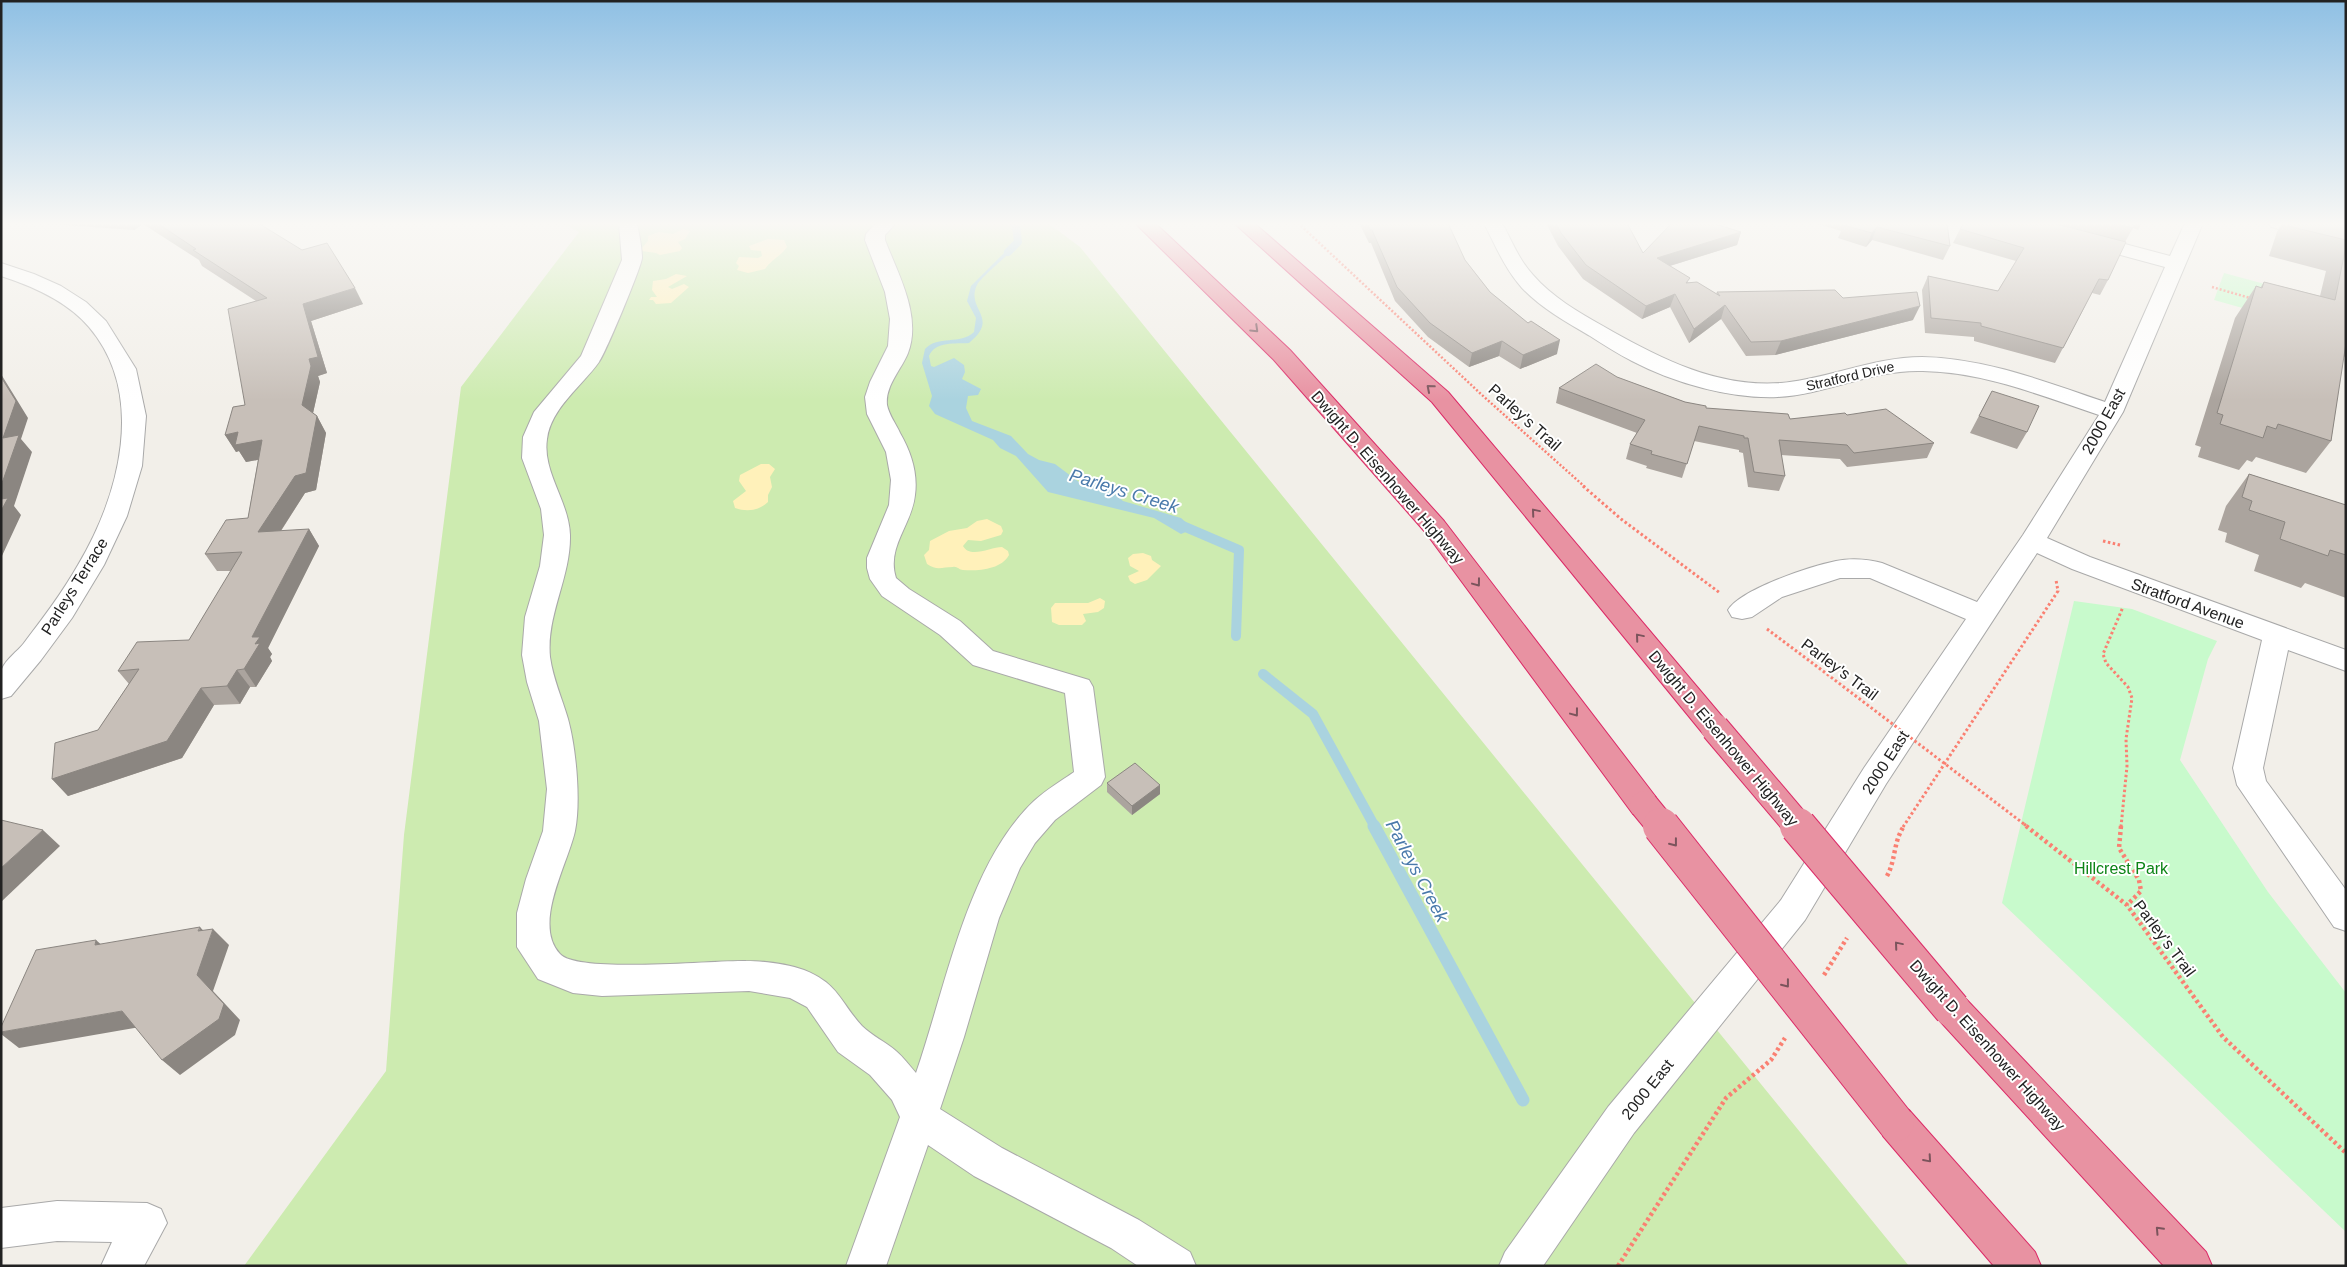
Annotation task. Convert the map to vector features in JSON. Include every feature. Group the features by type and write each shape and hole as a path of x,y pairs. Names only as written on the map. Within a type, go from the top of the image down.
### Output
{"highway":[{"name":"Dwight D. Eisenhower Highway","path":"1206,282 1282,355 1435,527 1644,805 1896,1123 2021,1266"},
{"name":"Dwight D. Eisenhower Highway","path":"1310,282 1440,397 1952,1009 2192,1266"}],"street":[{"name":"Parleys Terrace","path":"1,689 36,648 96,557 115,516 129,476 134,440 135,406 127,375 115,348 99,324 54,291 35,282"},
{"path":"623,282 591,358 542,417 535,437 534,458 553,508 557,535 553,566 539,618 536,654 541,682 554,721 562,789 559,831 542,879 534,913 534,947 550,968 573,977 602,980 749,976 796,983 819,996 851,1040 883,1063 905,1088 919,1117 988,1162 1125,1234 1176,1266"},
{"path":"866,1266 947,1034 977,926 1003,871 1023,835 1045,811 1090,777 1079,687 983,658 970,650 956,633 897,594 884,582 880,572 881,552 898,515 903,496 903,474 899,458 876,404 880,388 896,356 902,330 898,302 891,282"},
{"name":"Stratford Drive","path":"1528,282 1559,308 1641,358 1681,373 1728,386 1777,390 1825,384 1894,365 1923,364 1970,370 2015,380 2112,412"},
{"name":"2000 East","path":"1519,1266 1621,1120 1793,910 1875,776 2032,541 2112,412 2168,282"},
{"name":"Stratford Avenue","path":"2032,541 2075,560 2346,661"},
{"path":"1742,610 1773,591 1838,569 1873,569 1983,615"},
{"path":"2277,636 2248,768 2248,777 2278,825 2346,917"},
{"path":"1,1228 57,1221 147,1223 121,1266"}],"path":[{"name":"Parley's Trail","path":"1361,282 1482,395 1620,519 2024,824 2127,905 2223,1037 2346,1153"},
{"path":"2212,287 2255,299"},
{"path":"2125,605 2103,654 2106,663 2128,687 2132,698 2126,739 2127,766 2119,848 2127,863 2140,880 2141,891 2127,905"}],"green space":[{"path":"541,282 1109,282 1909,1266 244,1266 386,1071 404,835 461,387"},
{"path":"2221,282 2258,282 2346,306 2346,337 2214,300"},
{"name":"Hillcrest Park","path":"2074,601 2132,609 2217,641 2208,659 2180,760 2268,892 2346,993 2346,1232 2002,903"}],"sand":[{"path":"653,282 676,282 668,287 672,289 684,284 689,287 671,303 656,304 653,300 649,300 651,297 657,297 652,290"},
{"path":"761,464 769,464 775,469 770,477 772,487 768,495 768,502 752,510 735,508 733,501 746,491 739,481 740,475"},
{"path":"987,519 1001,526 1003,531 1001,535 981,541 968,540 963,546 970,552 1002,547 1008,551 1009,555 1000,564 982,570 962,570 954,567 937,568 927,564 924,555 929,550 930,541 949,531 967,528 977,521"},
{"path":"1143,553 1151,556 1152,560 1161,566 1147,580 1135,584 1130,581 1128,576 1139,571 1130,566 1128,558 1133,554"},
{"path":"1100,598 1105,601 1104,608 1098,612 1083,614 1086,621 1082,625 1059,625 1052,622 1051,608 1055,603 1088,603"}],"water":[{"path":"975,282 979,282 975,294 975,301 982,320 982,326 978,334 969,343 946,344 936,348 929,356 931,366 934,367 954,358 964,365 965,372 962,379 981,389 978,395 968,396 966,408 972,421 1011,436 1028,454 1039,460 1055,464 1079,482 1092,478 1099,480 1123,501 1181,518 1190,526 1188,531 1181,534 1154,518 1048,492 1016,456 1000,448 993,440 935,414 929,406 932,396 922,363 925,349 936,342 962,338 974,332 976,318 967,301 971,286"}],"building":[{"path":"243,282 351,282 355,288 303,304 318,357 309,359 311,366 302,405 317,416 306,473 295,476 258,532 309,529 252,637 260,637 255,644 260,643 244,669 237,670 227,686 201,688 167,741 52,779 55,743 98,730 139,669 118,671 137,642 189,640 242,552 205,554 226,520 248,518 262,440 235,445 238,432 225,435 233,407 245,405 228,309 267,298"},
{"path":"1395,282 1482,282 1490,292 1528,323 1531,321 1560,340 1523,355 1502,341 1472,353 1430,323 1397,287"},
{"path":"1611,282 1697,282 1720,296 1717,292 1835,290 1843,298 1917,292 1920,306 1781,341 1751,342 1725,305 1694,329 1675,294 1646,306"},
{"path":"1928,282 1957,282 1998,291 2003,282 2097,282 2063,348 1981,326 1981,323 1931,318"},
{"path":"2264,282 2335,300 2339,282 2346,282 2346,343 2331,441 2278,424 2276,429 2267,426 2263,438 2220,424 2223,415 2217,413 2256,286 2262,288"},
{"path":"1596,364 1617,377 1685,402 1706,406 1706,408 1788,414 1790,419 1845,413 1847,415 1886,409 1934,443 1854,453 1847,445 1779,440 1785,476 1754,472 1748,438 1699,426 1687,464 1651,454 1652,451 1630,444 1645,420 1559,388"},
{"path":"1,377 16,401 3,438 19,435 1,486"},
{"path":"1992,391 2039,406 2027,432 1979,416"},
{"path":"2249,474 2346,505 2346,555 2330,550 2328,556 2280,539 2285,522 2249,510 2252,501 2242,497"},
{"path":"8,498 1,511 1,499"},
{"path":"1135,763 1160,785 1132,806 1107,783"},
{"path":"1,820 43,830 1,868"},
{"path":"200,927 198,931 213,929 197,975 224,1004 219,1019 162,1060 122,1011 1,1032 1,1027 36,950 96,940 95,945"}],"waterway":[{"name":"Parleys Creek","path":"1176,523 1239,550 1236,636"},
{"name":"Parleys Creek","path":"1263,674 1313,714 1375,827"},
{"name":"Parleys Creek","path":"1374,826 1523,1100"}]}
